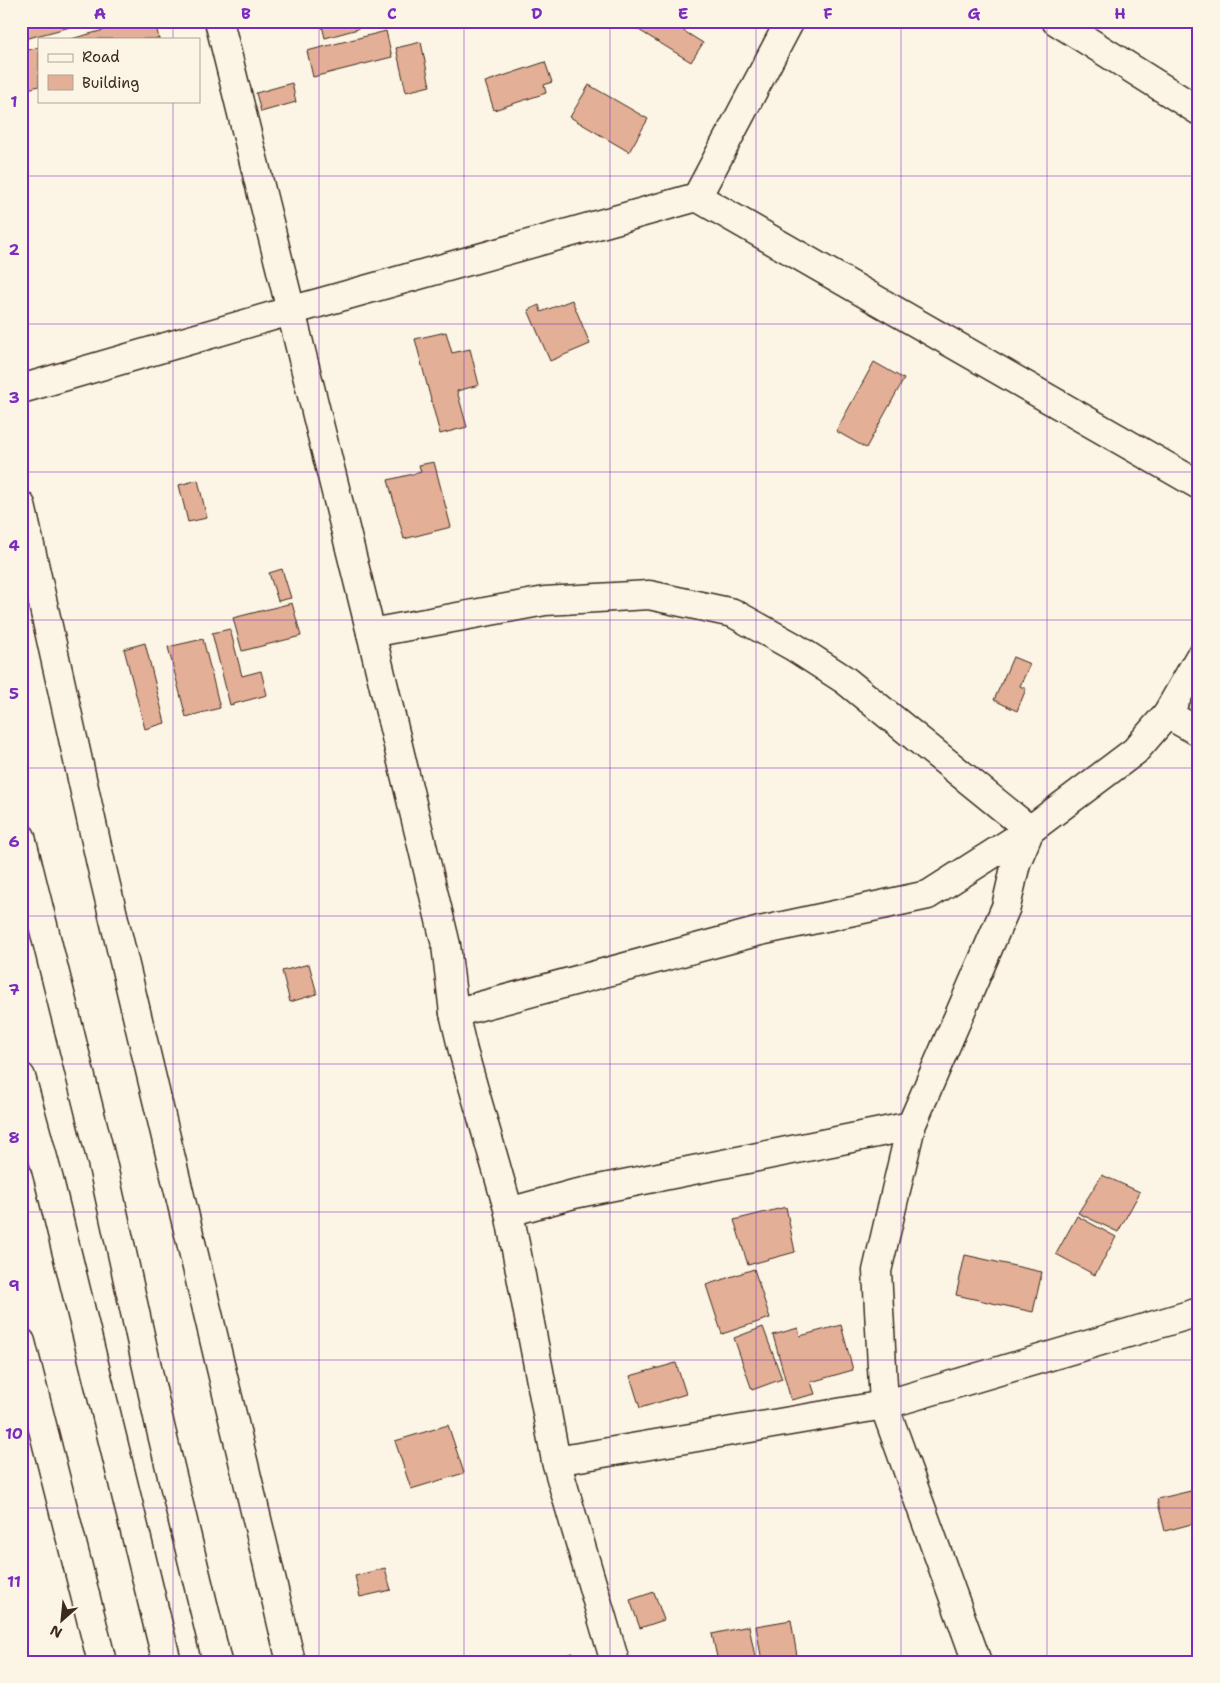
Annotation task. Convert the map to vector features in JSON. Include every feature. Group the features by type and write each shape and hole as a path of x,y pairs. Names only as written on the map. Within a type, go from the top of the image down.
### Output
{"street":[{"path":"219,21 371,633 446,945 454,1013 509,1212 556,1460 616,1662"},
{"path":"697,197 790,21"},
{"path":"1056,21 1199,111"},
{"path":"21,389 290,311 697,197 1199,485"},
{"path":"21,505 102,872 292,1662"},
{"path":"371,633 545,602 649,595 733,613 845,680 1030,830"},
{"path":"454,1013 760,931 928,895 1030,830 1135,751 1167,714 1199,658"},
{"path":"1167,714 1199,732"},
{"path":"977,1662 884,1405 877,1271 911,1126 1006,908 1016,863 1030,830"},
{"path":"21,837 102,1162 160,1426 217,1662"},
{"path":"21,1077 50,1180 167,1662"},
{"path":"509,1212 574,1194 911,1126"},
{"path":"556,1460 884,1405 1199,1312"},
{"path":"21,1342 102,1662"}],"building":[{"path":"21,21 93,21 21,40"},
{"path":"137,21 155,21 159,38 75,38"},
{"path":"321,21 356,21 358,29 325,38"},
{"path":"624,21 668,21 703,43 691,62"},
{"path":"386,31 392,57 313,77 307,51"},
{"path":"421,42 430,86 406,92 396,48"},
{"path":"38,47 38,86 21,91 21,52"},
{"path":"545,62 552,82 544,85 546,93 494,110 485,82"},
{"path":"292,83 296,102 261,112 256,93"},
{"path":"589,85 648,119 629,152 570,117"},
{"path":"572,300 590,344 550,361 528,310 539,305 541,312"},
{"path":"446,332 452,353 470,349 479,385 457,391 467,427 440,434 415,339"},
{"path":"874,362 904,379 866,448 836,431"},
{"path":"434,462 451,527 404,539 388,480 421,472 419,465"},
{"path":"198,480 207,518 188,522 179,485"},
{"path":"282,569 291,598 278,601 269,573"},
{"path":"292,603 301,636 242,651 233,618"},
{"path":"230,629 242,676 261,671 267,695 230,705 212,633"},
{"path":"203,639 220,708 186,717 168,647"},
{"path":"145,643 165,723 145,729 124,649"},
{"path":"1013,657 1030,664 1020,686 1026,689 1017,711 994,700"},
{"path":"309,964 317,994 290,1002 282,971"},
{"path":"1102,1175 1140,1192 1118,1232 1078,1213"},
{"path":"786,1207 795,1252 748,1265 734,1220"},
{"path":"1077,1216 1116,1237 1095,1275 1056,1254"},
{"path":"965,1255 1042,1272 1033,1312 956,1295"},
{"path":"754,1269 770,1318 722,1334 706,1285"},
{"path":"841,1325 853,1370 811,1382 815,1394 791,1400 773,1335 798,1328 800,1336"},
{"path":"763,1327 782,1379 752,1390 734,1338"},
{"path":"676,1363 686,1394 640,1408 630,1376"},
{"path":"448,1425 464,1473 411,1489 395,1441"},
{"path":"1199,1489 1199,1522 1165,1531 1157,1499"},
{"path":"385,1568 391,1590 360,1597 355,1576"},
{"path":"654,1592 664,1620 640,1628 630,1600"},
{"path":"791,1620 797,1656 762,1662 756,1626"},
{"path":"749,1626 756,1662 718,1662 712,1634"},
{"path":"573,1653 575,1662 555,1662 554,1658"},
{"path":"806,1658 807,1662 792,1662"}]}
